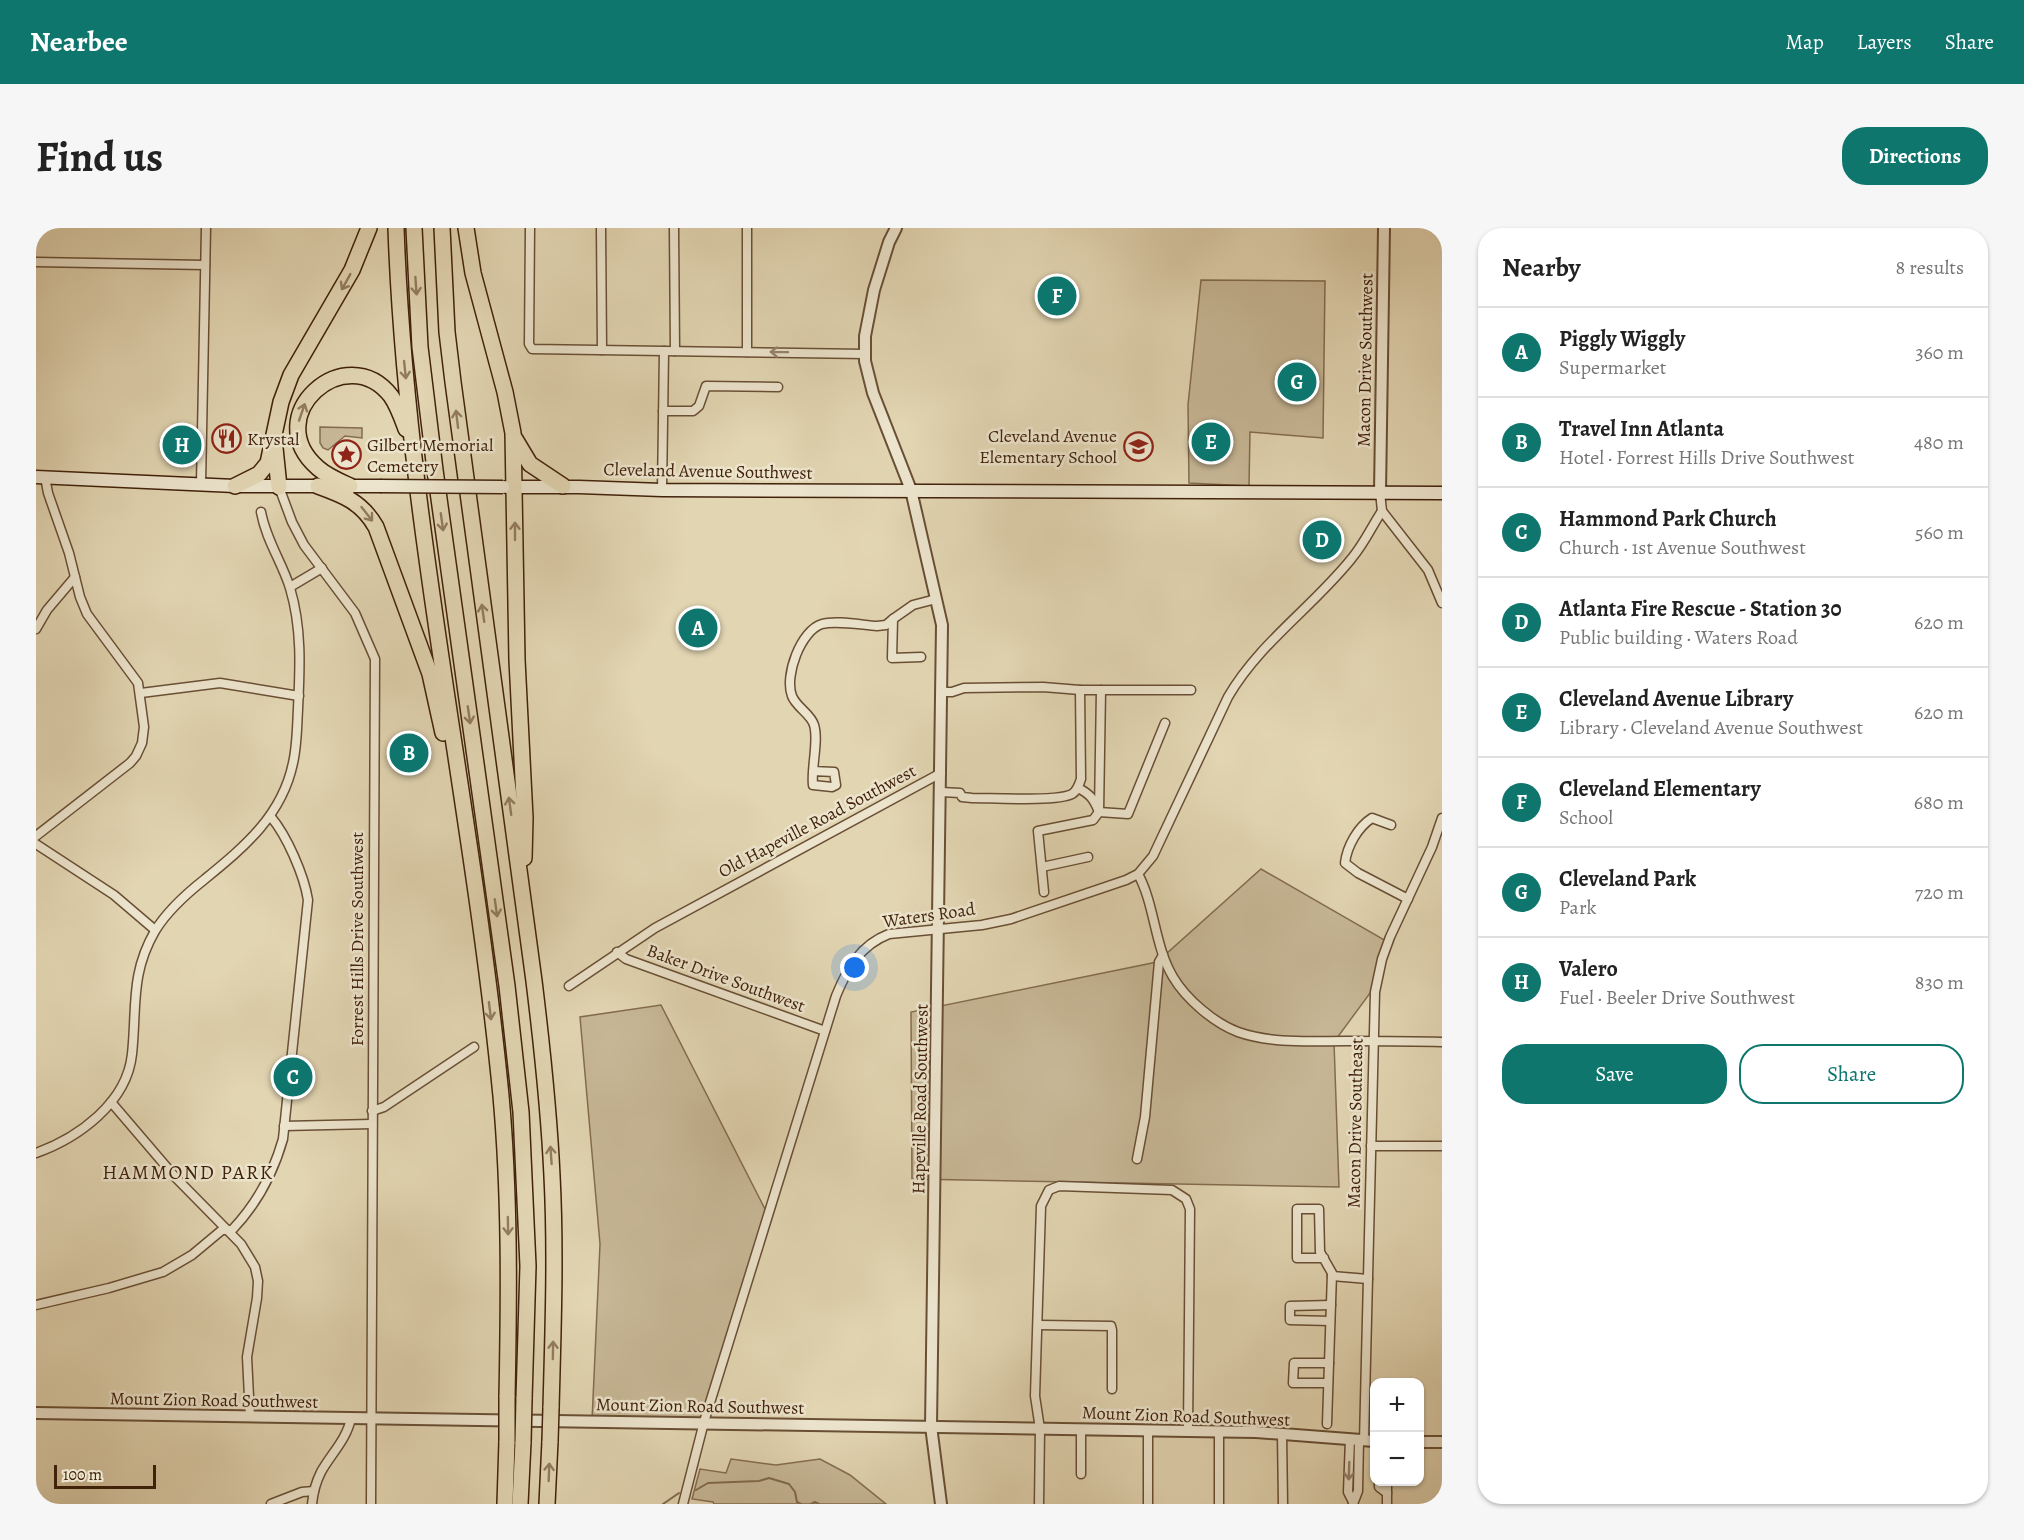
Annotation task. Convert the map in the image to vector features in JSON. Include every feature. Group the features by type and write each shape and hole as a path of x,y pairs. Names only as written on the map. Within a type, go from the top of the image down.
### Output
{"highway":[{"path":"235,486 253,478 264,468 270,457 281,402 291,375 352,270 369,228"},
{"path":"396,228 400,324 414,452 501,1095 508,1292 505,1504"},
{"path":"414,228 420,347 507,986 521,1112 528,1266 520,1504"},
{"path":"442,228 447,332 546,1080 555,1275 547,1504"},
{"path":"466,228 473,273 518,447 530,464 563,486"},
{"path":"350,486 319,470 306,454 298,435 299,417 303,406 308,397 324,383 352,376 370,380 385,390 392,397 401,415 414,452"},
{"path":"513,433 509,487 525,818 525,853 521,884"},
{"path":"274,439 279,487"},
{"path":"318,486 349,498 360,505 370,516 422,650 436,698 468,895 483,953"}],"main road":[{"name":"Cleveland Avenue Southwest","path":"40,477 279,487 563,486 662,490 1442,493"}],"street":[{"path":"201,484 206,228"},
{"path":"530,228 529,344 532,349 865,354"},
{"path":"601,228 602,350"},
{"path":"674,228 675,351"},
{"path":"747,228 747,352"},
{"name":"Old Hapeville Road Southwest","path":"569,986 617,952 693,907 941,773 947,692 942,625 911,490 873,393 865,354 865,336 874,290 889,242 896,228"},
{"name":"Macon Drive Southwest","path":"1380,492 1384,228"},
{"path":"36,262 206,265"},
{"path":"662,490 664,351"},
{"path":"663,411 693,411 699,406 706,386 778,387"},
{"path":"36,836 136,756 142,743 144,727 141,693 133,675 87,614 80,597 69,553 40,477"},
{"name":"Forrest Hills Drive Southwest","path":"279,487 292,522 304,544 355,613 375,659 370,1504"},
{"path":"1380,492 1382,511 1428,570 1442,603"},
{"path":"1382,511 1353,557 1256,657 1239,678 1152,856 1138,873 1143,883 1163,955 1173,976 1186,994 1210,1015 1236,1031 1293,1041 1442,1042"},
{"path":"36,1153 69,1138 92,1123 111,1102 130,1067 136,983 143,956 155,930 174,906 241,850 271,817 282,797 293,765 297,743 300,640 290,587 280,560 264,530 261,513"},
{"path":"290,587 322,568"},
{"path":"36,629 47,610 75,577"},
{"path":"813,771 814,727 791,696 793,659 810,630 820,624 886,625 913,605 936,598"},
{"path":"893,619 892,658 921,657"},
{"path":"141,693 220,683 299,696"},
{"path":"947,692 964,688 1062,687 1080,690 1191,690"},
{"path":"941,792 960,793 962,797 972,798 1058,798 1073,794 1081,779 1080,690"},
{"path":"1044,892 1038,831 1093,820 1099,812 1101,690"},
{"path":"1099,812 1128,814 1165,723"},
{"name":"Hapeville Road Southwest","path":"941,773 931,1426 941,1504"},
{"path":"1078,788 1088,793 1099,812"},
{"path":"36,1305 118,1286 162,1272 192,1255 222,1230 232,1230 265,1187 278,1157 284,1126 308,900 303,878 279,826 271,817"},
{"path":"1391,825 1372,818 1363,824 1346,852 1345,863 1358,873 1408,899"},
{"name":"Macon Drive Southeast","path":"1353,1503 1358,1491 1362,1441 1375,992 1382,959 1432,847 1442,818"},
{"path":"36,844 114,895 155,930"},
{"path":"1042,867 1088,857"},
{"name":"Waters Road","path":"682,1504 704,1422 825,1031 842,980 853,961 866,946 889,934 982,925 1011,919 1125,880 1138,873"},
{"name":"Baker Drive Southwest","path":"617,952 626,959 825,1031"},
{"path":"1137,1159 1145,1117 1159,962 1163,955"},
{"path":"372,1111 384,1107 474,1047"},
{"path":"111,1102 176,1178 248,1254 258,1281 247,1357 250,1417"},
{"path":"284,1126 372,1124"},
{"path":"1371,1146 1442,1146"},
{"path":"1039,1504 1040,1429 1035,1397 1041,1206 1050,1190 1059,1186 1172,1190 1186,1199 1190,1209 1188,1431"},
{"path":"1324,1258 1297,1258 1297,1209 1319,1209 1320,1252 1324,1258 1329,1266 1332,1276 1327,1424"},
{"path":"1332,1276 1368,1279"},
{"path":"1330,1321 1290,1320 1290,1306 1331,1305"},
{"path":"1039,1325 1111,1326 1113,1330 1112,1389"},
{"path":"1328,1383 1293,1383 1294,1363 1329,1364"},
{"name":"Mount Zion Road Southwest","path":"36,1413 1188,1431 1282,1434 1362,1441"},
{"path":"312,1504 321,1472 349,1430 351,1418"},
{"path":"1081,1430 1081,1474"},
{"path":"1148,1431 1148,1504"},
{"path":"1219,1432 1219,1504"},
{"path":"1282,1434 1283,1504"},
{"path":"1424,1442 1442,1442"},
{"path":"1379,1486 1387,1493"},
{"path":"1387,1486 1387,1504"},
{"path":"1387,1493 1393,1486"},
{"path":"271,1504 302,1492 314,1491"}],"shaded area":[{"path":"1201,280 1325,281 1323,438 1250,432 1249,486 1189,483 1188,405"},
{"path":"320,427 362,428 362,438 345,436 328,450 320,443"},
{"path":"1261,869 1388,942 1376,985 1334,1042 1339,1187 912,1179 911,1012 1157,962"},
{"path":"661,1005 769,1217 701,1424 592,1421 600,1244 580,1017"},
{"path":"731,1459 776,1465 820,1459 850,1475 886,1504 714,1504 692,1499 700,1469 726,1473"}],"waterway":[{"path":"696,1490 708,1483 759,1481 769,1478 789,1484 795,1492 797,1502 801,1504"},
{"path":"663,1504 679,1493"},
{"path":"811,1504 815,1502 819,1504"}],"place":[{"name":"Cleveland Elementary","path":"1057,296"},
{"name":"Cleveland Park","path":"1297,382"},
{"name":"Krystal","path":"226,439"},
{"name":"Cleveland Avenue Library","path":"1211,442"},
{"name":"Valero","path":"182,445"},
{"name":"Cleveland Avenue Elementary School","path":"1138,446"},
{"name":"Gilbert Memorial Cemetery","path":"346,455"},
{"name":"Atlanta Fire Rescue - Station 30","path":"1322,540"},
{"name":"Piggly Wiggly","path":"698,628"},
{"name":"Travel Inn Atlanta","path":"409,753"},
{"name":"Hammond Park Church","path":"293,1077"}],"district":[{"name":"HAMMOND PARK","path":"188,1172"}]}
